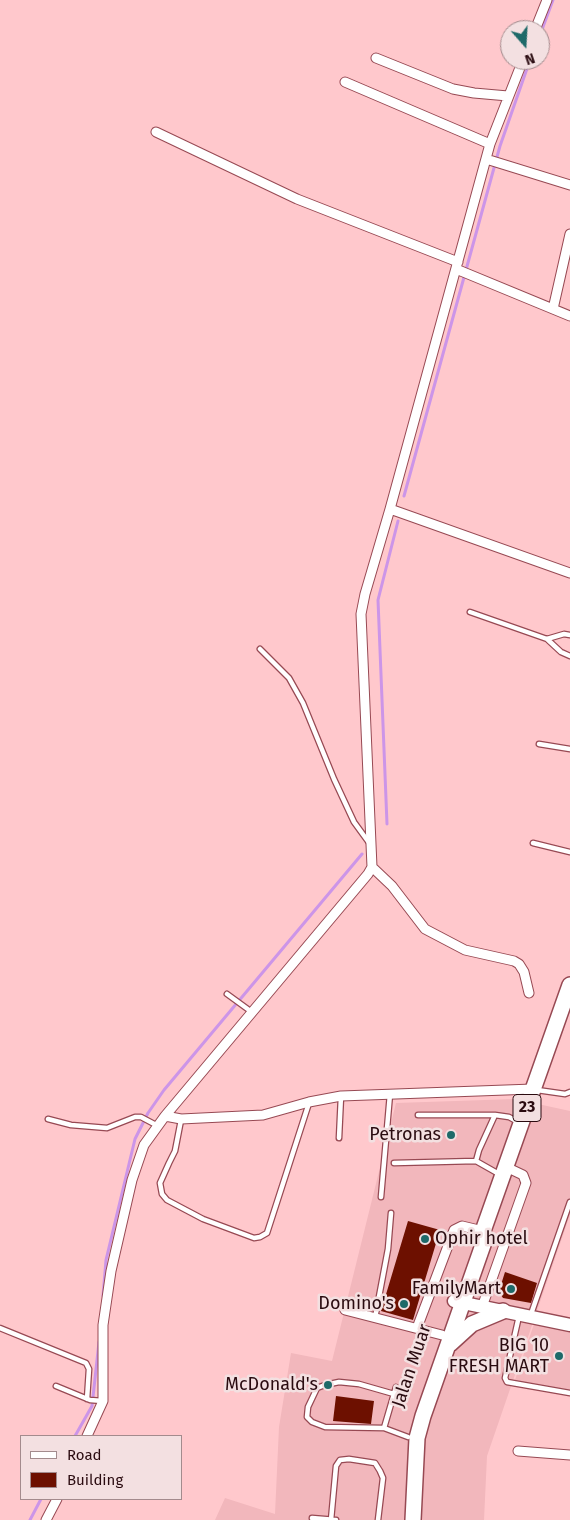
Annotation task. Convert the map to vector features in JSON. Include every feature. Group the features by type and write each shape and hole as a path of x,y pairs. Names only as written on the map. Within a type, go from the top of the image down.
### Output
{"main road":[{"name":"Jalan Muar","path":"404,1520 408,1436 458,1302 484,1242 483,1231 570,985"},
{"path":"458,1302 570,1325"},
{"path":"445,1340 472,1324 503,1311"},
{"name":"Jalan Muar","path":"413,1520 417,1438 445,1340"}],"street":[{"path":"539,20 547,0"},
{"path":"376,58 453,89 508,96"},
{"path":"87,1435 100,1401 103,1325 111,1271 137,1160 144,1145 156,1125 372,867 361,614 365,594 459,267 494,161 490,144 519,70"},
{"path":"345,82 490,144"},
{"path":"156,132 297,199 570,316"},
{"path":"494,161 570,185"},
{"path":"553,309 570,234"},
{"path":"390,510 570,573"},
{"path":"372,867 392,886 424,929 465,950 514,961 519,964 524,972 529,993"},
{"path":"165,1116 181,1119 262,1115 309,1102 341,1096 533,1089"},
{"path":"482,1307 526,1183 523,1174 504,1171"},
{"path":"417,1328 454,1230 462,1226 483,1231"},
{"path":"345,1310 417,1328 445,1340"},
{"path":"518,1451 570,1454"},
{"path":"46,1520 56,1500"}],"lane":[{"path":"470,612 547,639 561,652 570,656"},
{"path":"547,639 564,634 570,635"},
{"path":"260,649 289,678 303,703 354,822 370,845"},
{"path":"539,744 570,749"},
{"path":"533,843 570,852"},
{"path":"227,994 251,1011"},
{"path":"533,1089 565,1094 570,1092"},
{"path":"381,1197 390,1094"},
{"path":"339,1138 341,1096"},
{"path":"181,1119 175,1151 160,1183 162,1194 167,1200 203,1219 254,1238 260,1238 267,1233 309,1102"},
{"path":"418,1115 509,1117 521,1123"},
{"path":"476,1161 479,1150 495,1116"},
{"path":"48,1119 70,1125 107,1128 135,1117 141,1117 156,1125"},
{"path":"394,1163 476,1161 504,1171"},
{"path":"570,1202 525,1316 505,1378 507,1382 570,1393"},
{"path":"375,1318 388,1249 391,1213"},
{"path":"0,1328 86,1363 89,1369 88,1400"},
{"path":"394,1394 359,1384 339,1382 317,1388 308,1407 307,1418 325,1427 384,1428 408,1436"},
{"path":"56,1386 88,1400 100,1401"},
{"path":"384,1428 396,1387"},
{"path":"331,1520 336,1466 340,1460 349,1459 375,1463 380,1471 383,1478 378,1520"},
{"path":"312,1518 336,1520"}],"shaded area":[{"path":"515,1099 570,1111 570,1215 487,1456 484,1520 215,1520 225,1498 275,1514 279,1427 291,1353 332,1361 396,1103"},
{"path":"534,1324 570,1332 570,1396 513,1386"}],"building":[{"path":"408,1221 440,1230 413,1320 381,1311"},
{"path":"505,1272 537,1283 531,1303 503,1298 499,1291"},
{"path":"336,1396 374,1401 371,1424 333,1421"}],"waterway":[{"path":"546,20 553,0"},
{"path":"404,496 500,146 527,70"},
{"path":"387,824 378,600 398,521"},
{"path":"103,1296 106,1260 135,1139 148,1113 164,1090 362,854"},
{"path":"76,1435 92,1406 99,1342"},
{"path":"30,1520 40,1500"}],"place":[{"name":"Petronas","path":"451,1135"},
{"name":"Ophir hotel","path":"425,1239"},
{"name":"FamilyMart","path":"511,1289"},
{"name":"Domino's","path":"404,1304"},
{"name":"BIG 10 FRESH MART","path":"559,1356"},
{"name":"McDonald's","path":"328,1385"}]}
